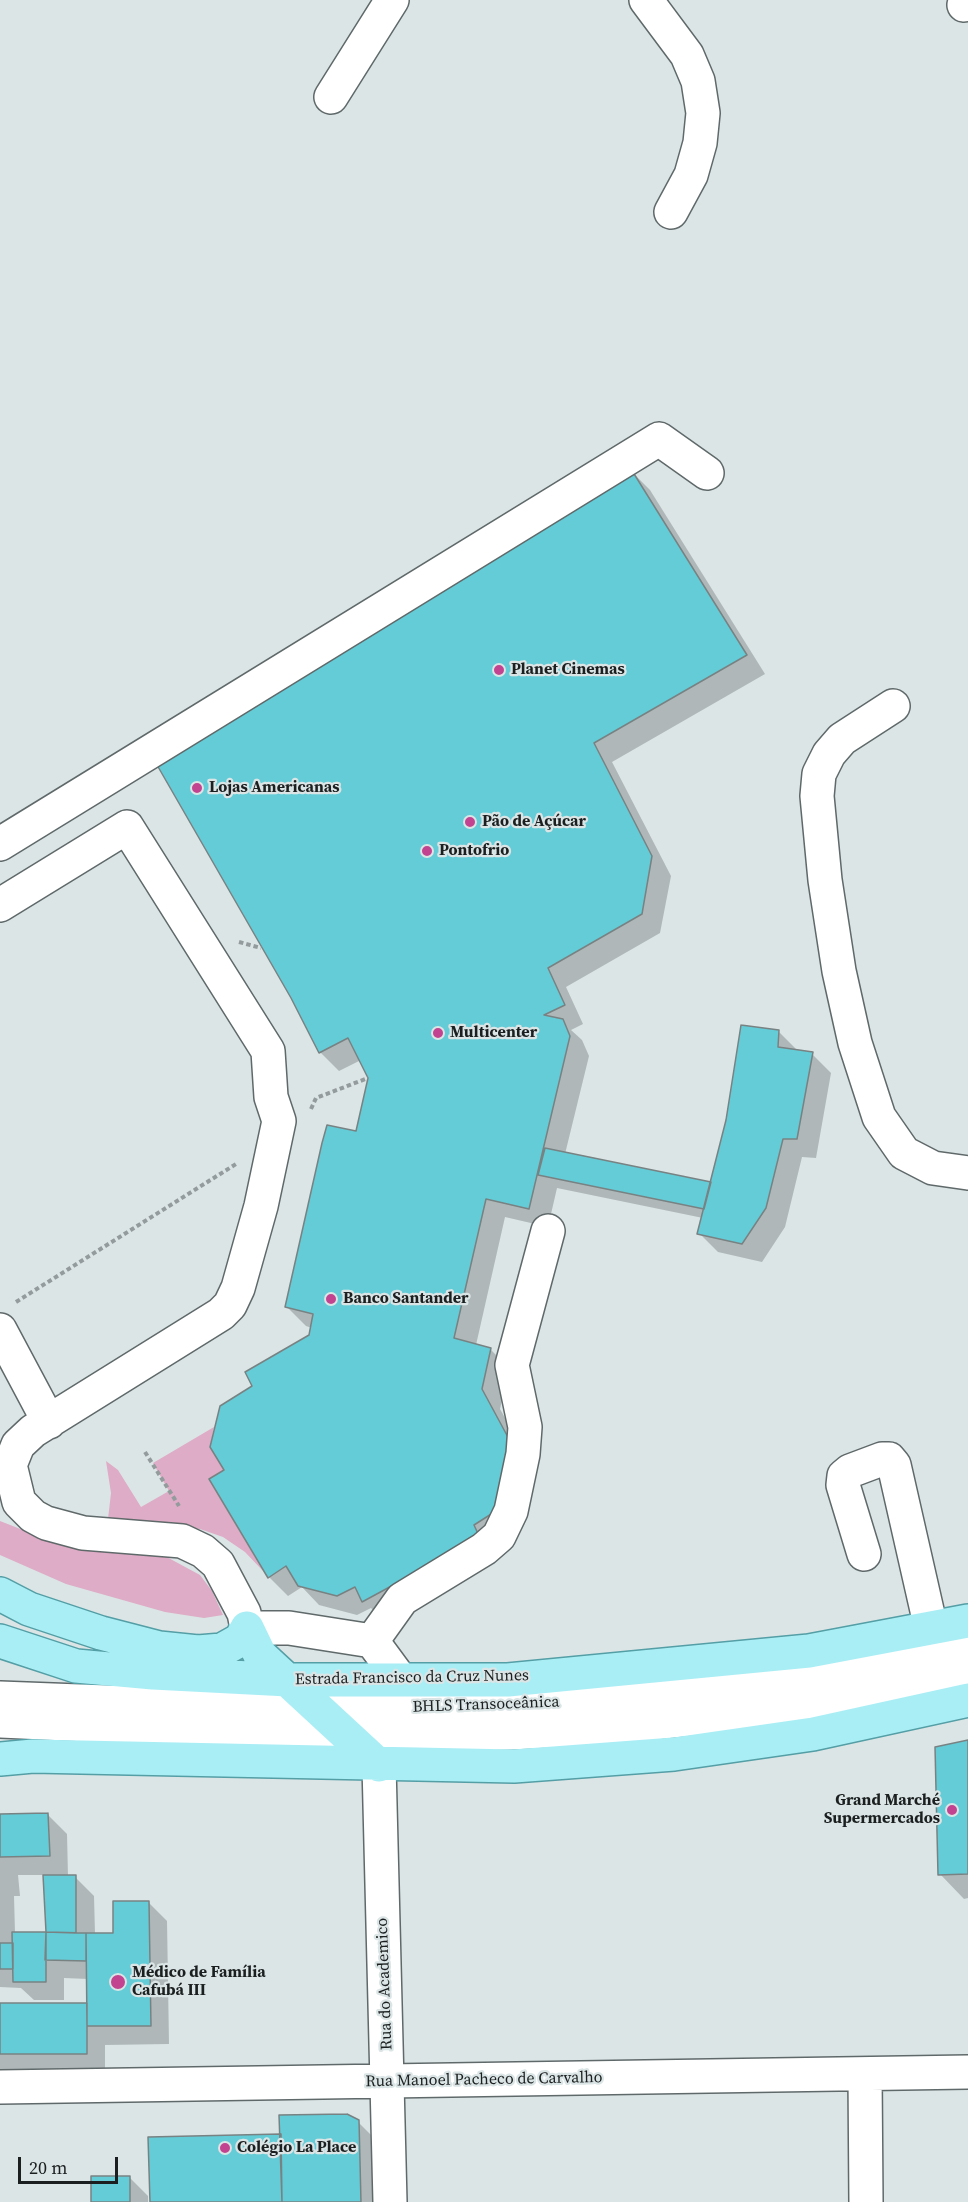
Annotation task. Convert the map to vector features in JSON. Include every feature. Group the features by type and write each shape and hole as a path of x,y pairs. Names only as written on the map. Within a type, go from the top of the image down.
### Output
{"main road":[{"path":"0,1594 29,1609 101,1633 159,1648 198,1652 222,1650 240,1640 247,1628"},
{"name":"Estrada Francisco da Cruz Nunes","path":"0,1641 76,1666 226,1678 508,1680 809,1651 968,1621"},
{"path":"198,1652 214,1661 226,1678 247,1646 247,1628"},
{"path":"247,1628 260,1655 379,1765"},
{"path":"0,1759 33,1756 379,1765 514,1766 674,1754 813,1734 968,1700"}],"street":[{"path":"331,97 392,0"},
{"path":"645,0 687,55 698,81 703,113 700,143 691,176 671,212"},
{"path":"0,844 659,439 707,473"},
{"path":"893,706 842,739 829,754 819,774 817,796 825,880 838,971 855,1043 879,1117 904,1153 933,1168 968,1173"},
{"path":"0,905 127,827 268,1051 269,1086 279,1121 261,1206 238,1288 230,1305 222,1314 33,1431 18,1445 10,1465 19,1502 33,1516"},
{"path":"372,1641 402,1599 484,1550 499,1536 511,1511 524,1454 525,1427 513,1365 548,1231"},
{"path":"5,1318 49,1422"},
{"path":"864,1554 843,1485 844,1476 850,1471 882,1459 889,1459 894,1465 931,1628"},
{"path":"0,1504 83,1533 182,1541 202,1551 218,1564 244,1613 247,1628 289,1628 372,1641 400,1679"},
{"name":"BHLS Transoceânica","path":"0,1698 317,1710 510,1705 675,1693 771,1683 968,1646"},
{"name":"BHLS Transoceânica","path":"0,1721 350,1737 511,1733 618,1727 756,1711 968,1674"},
{"name":"Rua do Academico","path":"379,1765 390,2202"},
{"name":"Rua Manoel Pacheco de Carvalho","path":"0,2087 968,2072"},
{"path":"866,2074 866,2202"}],"path":[{"path":"5,1318 305,1122 316,1098 368,1078"}],"shaded area":[{"path":"214,1427 210,1447 224,1470 209,1479 263,1571 245,1552 223,1537 200,1529 108,1519 111,1493 106,1461 118,1470 141,1507 169,1491 153,1463"},
{"path":"0,1521 61,1545 163,1555 200,1575 212,1591 223,1615 204,1618 165,1612 66,1584 0,1555"}],"building":[{"name":"Multicenter","path":"631,469 747,655 594,743 652,856 642,914 548,968 565,1005 544,1015 563,1019 570,1036 529,1209 486,1199 454,1338 491,1348 482,1389 516,1452 504,1463 496,1511 474,1525 480,1538 362,1602 355,1587 337,1596 298,1586 286,1566 268,1578 209,1479 224,1470 210,1447 220,1406 252,1386 245,1372 309,1335 313,1314 285,1307 322,1143 327,1125 356,1131 368,1078 348,1038 319,1053 291,998 157,765"},
{"path":"741,1025 779,1030 778,1047 813,1052 797,1139 783,1139 766,1208 742,1244 697,1234 726,1120"},
{"path":"545,1148 711,1182 704,1209 538,1175"},
{"name":"Grand Marché Supermercados","path":"968,1740 968,1874 938,1875 935,1747"},
{"path":"48,1813 50,1856 0,1857 0,1814"},
{"path":"43,1875 76,1875 76,1933 46,1932"},
{"name":"Médico de Família Cafubá III","path":"113,1901 149,1901 151,2026 87,2026 86,1933 113,1933"},
{"path":"12,1932 46,1932 46,1982 13,1982"},
{"path":"46,1932 86,1933 86,1961 45,1960"},
{"path":"0,1943 13,1943 13,1969 0,1969"},
{"path":"0,2003 87,2003 87,2054 0,2054"},
{"path":"347,2114 359,2120 361,2202 282,2202 279,2115"},
{"path":"281,2134 282,2202 150,2202 148,2137"},
{"path":"91,2176 130,2176 130,2202 91,2202"}],"place":[{"name":"Planet Cinemas","path":"499,670"},
{"name":"Lojas Americanas","path":"197,788"},
{"name":"Pão de Açúcar","path":"470,822"},
{"name":"Pontofrio","path":"427,851"},
{"name":"Multicenter","path":"438,1033"},
{"name":"Banco Santander","path":"331,1299"},
{"name":"Grand Marché Supermercados","path":"952,1810"},
{"name":"Médico de Família Cafubá III","path":"118,1982"},
{"name":"Colégio La Place","path":"225,2148"}]}
